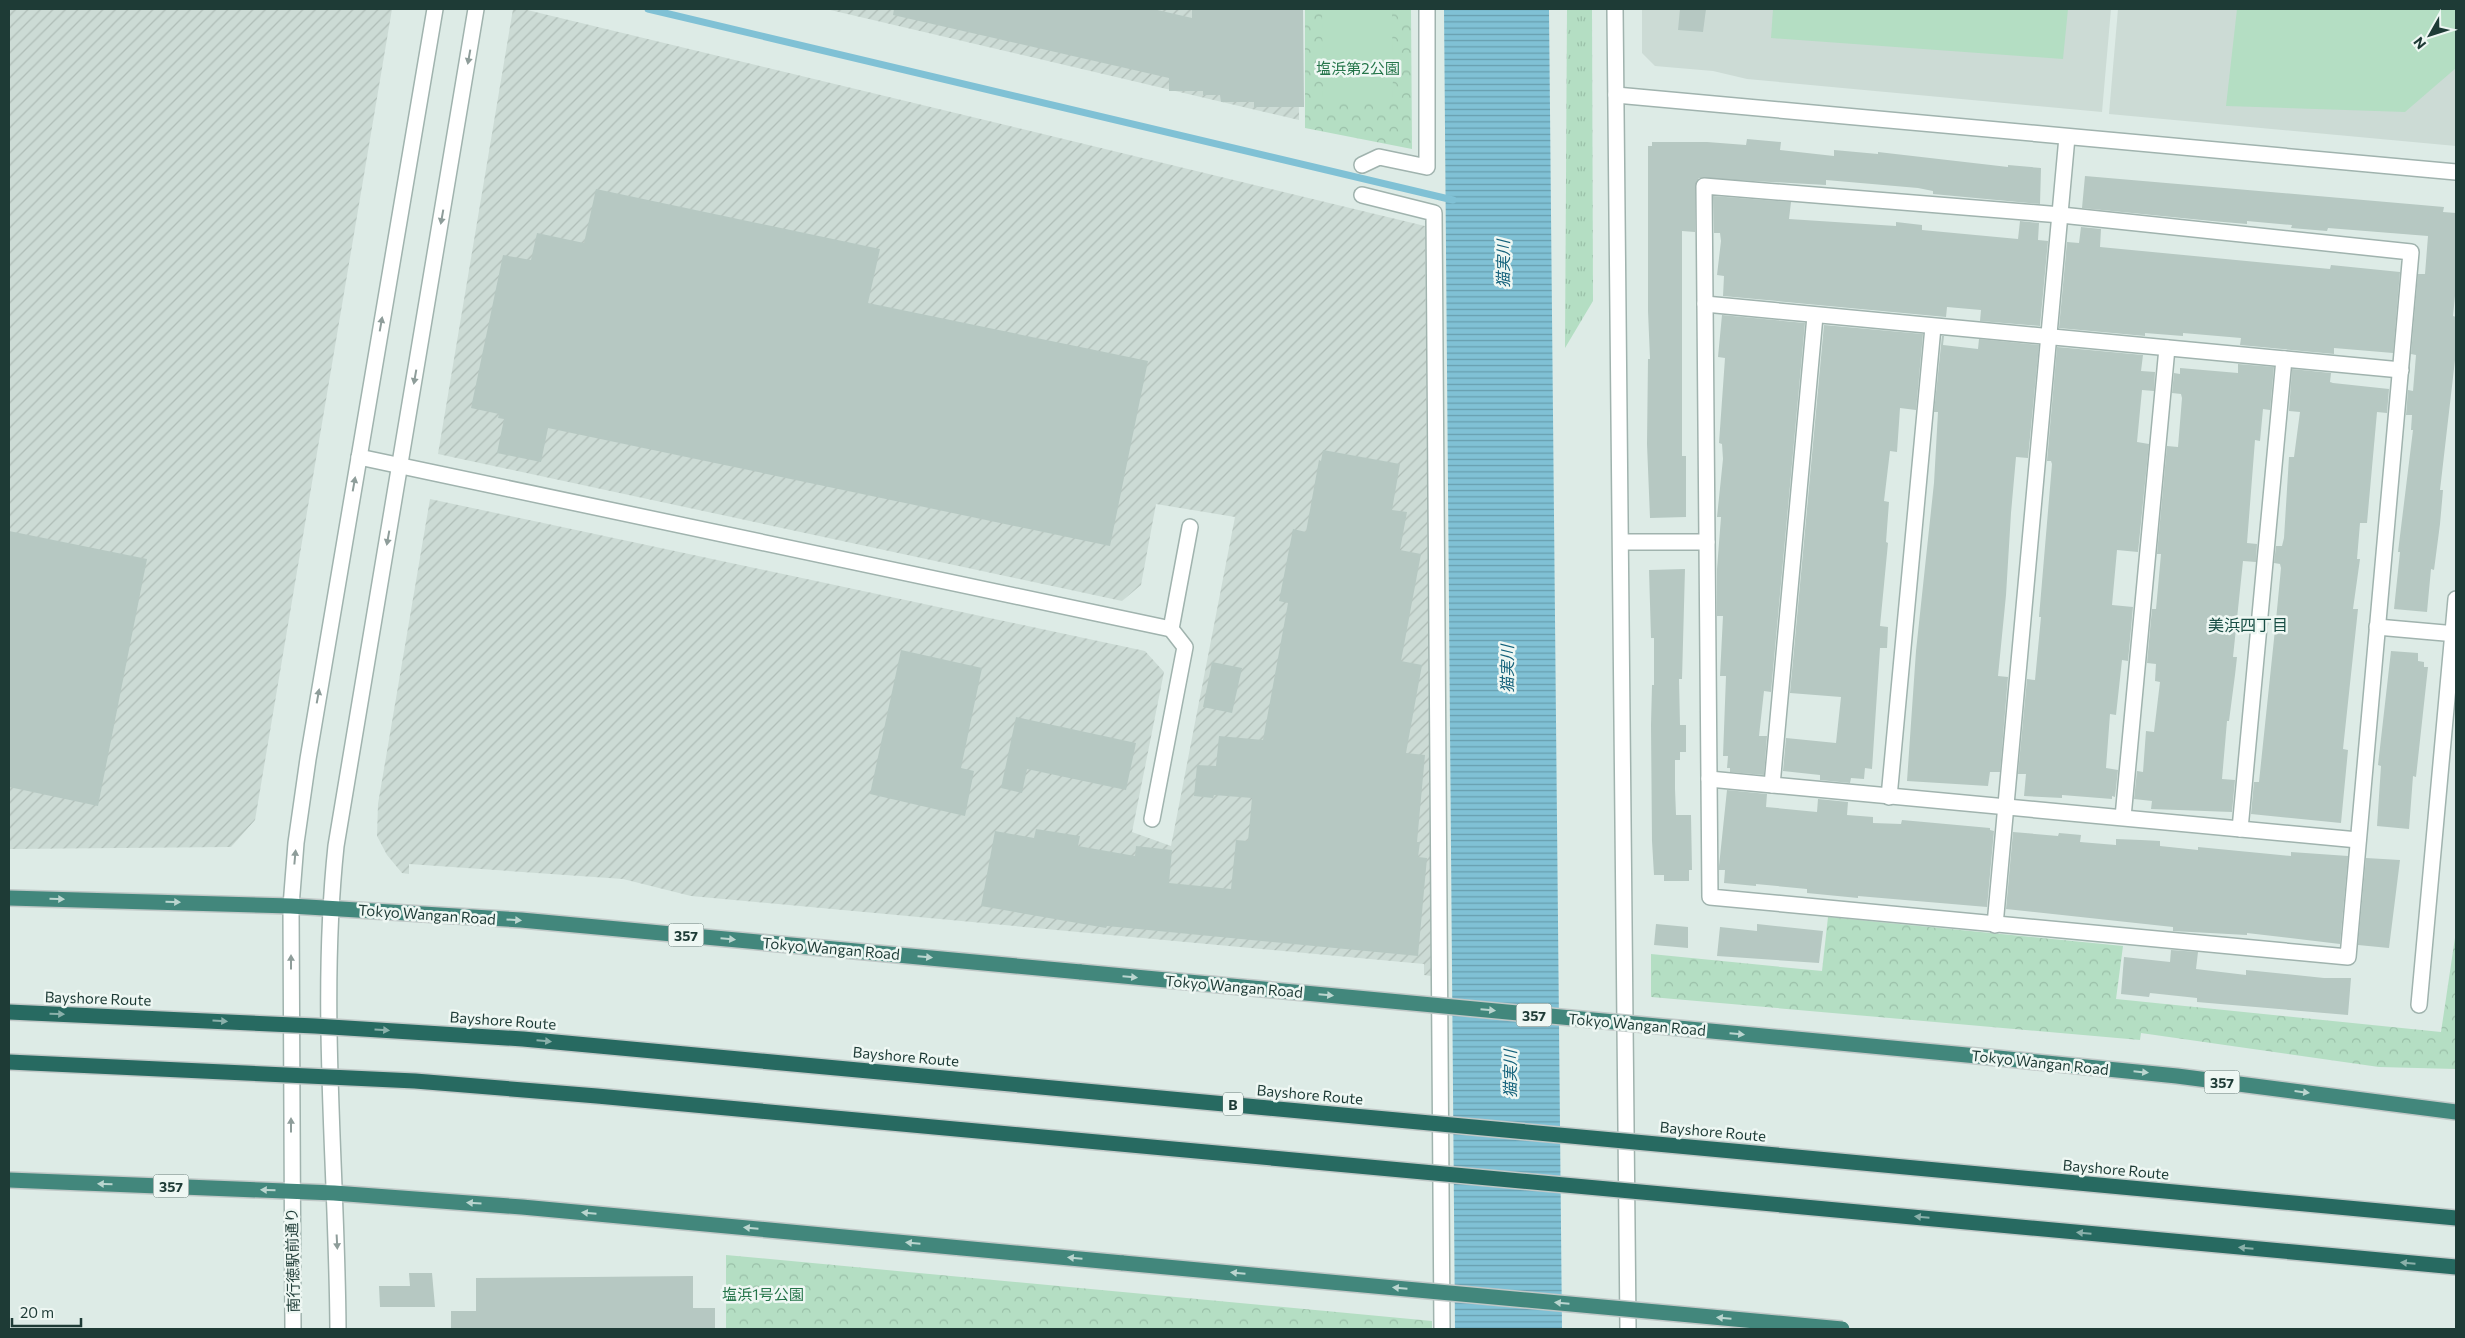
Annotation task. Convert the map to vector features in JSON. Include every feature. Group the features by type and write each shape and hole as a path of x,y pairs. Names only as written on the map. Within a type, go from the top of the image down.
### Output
{"highway":[{"name":"Tokyo Wangan Road","path":"9,898 291,906 521,920 1988,1057 2177,1076 2456,1112"},
{"name":"Bayshore Route","path":"9,1012 209,1020 523,1038 2456,1218"},
{"path":"9,1062 397,1080 597,1096 2456,1267"},
{"name":"357","path":"9,1180 334,1193 522,1206 1842,1329"}],"street":[{"name":"南行徳駅前通り","path":"293,1329 291,906 296,843 308,758 435,9"},
{"path":"338,1329 338,1257 331,1144 330,908 336,846 476,9"},
{"path":"1362,165 1379,157 1427,167 1427,9"},
{"path":"1615,9 1628,1329"},
{"path":"1616,95 2456,172"},
{"path":"1995,925 2067,137"},
{"path":"1704,186 2061,215 2412,252 2348,957 1710,897 1704,186"},
{"path":"1362,195 1434,213 1442,1329"},
{"path":"1705,304 2401,370"},
{"path":"1772,785 1816,316"},
{"path":"1889,797 1933,327"},
{"path":"2123,817 2167,348"},
{"path":"2240,829 2284,359"},
{"path":"359,457 1171,629 1185,647 1152,819"},
{"path":"1171,629 1190,527"},
{"path":"1620,542 1707,542"},
{"path":"2419,1006 2455,634 2456,599"},
{"path":"2377,627 2455,634"},
{"path":"1709,779 2358,840"}],"shaded area":[{"path":"9,9 392,9 255,820 231,847 9,849"},
{"path":"513,9 523,9 1425,226 1431,976 1424,975 1424,964 691,896 623,879 409,864 409,874 402,873 387,855 377,836 378,804 430,499 1145,651 1164,672 1132,832 1171,846 1235,517 1156,504 1141,585 1122,601 438,454"},
{"path":"826,9 1298,9 1299,120"},
{"path":"1642,9 2111,9 2102,112 1747,79 1713,71 1655,66 1642,53"},
{"path":"2118,9 2456,9 2456,146 2109,114"}],"green space":[{"name":"塩浜第2公園","path":"1305,9 1411,9 1412,149 1305,128"},
{"path":"1322,9 1392,9 1393,99 1323,99"},
{"path":"1567,9 1592,9 1593,301 1565,348"},
{"path":"1773,9 2068,9 2063,59 1771,38"},
{"path":"2237,9 2456,9 2456,68 2405,112 2226,106"},
{"path":"1828,917 2123,946 2116,999 2441,1032 2456,931 2456,1069 2379,1067 2141,1033 2140,1040 1651,997 1651,954 1822,971"},
{"name":"塩浜1号公園","path":"726,1255 1432,1321 1432,1329 726,1329"}],"water":[{"name":"猫実川","path":"1444,9 1549,9 1562,1329 1455,1329"}],"building":[{"path":"894,9 1153,9 1192,18 1192,9 1303,9 1304,107 1254,107 1254,102 1221,102 1220,95 1203,95 1203,91 1169,91 1169,78 893,15"},
{"path":"1680,9 1706,9 1703,32 1678,30"},
{"path":"1747,139 1781,142 1780,150 1834,156 1834,150 1878,154 1878,152 2008,167 2008,165 2041,168 2040,204 1933,194 1933,191 1918,188 1826,180 1826,185 1699,178 1695,186 1695,232 1682,231 1682,456 1686,456 1686,517 1650,518 1647,444 1648,359 1650,359 1648,311 1648,146 1652,146 1652,142 1707,142 1746,145"},
{"path":"2085,176 2444,207 2443,212 2456,213 2456,286 2453,316 2456,317 2455,360 2440,490 2443,490 2440,524 2434,570 2431,569 2427,612 2394,609 2400,552 2398,552 2413,430 2411,430 2412,415 2406,415 2408,390 2413,391 2416,355 2411,354 2418,274 2425,274 2428,236 2328,228 2327,231 2291,228 2292,225 2247,221 2247,224 2082,208"},
{"path":"596,189 880,249 868,303 1148,361 1110,546 548,428 541,462 497,453 504,419 498,418 499,414 471,408 503,255 531,260 537,233 584,243"},
{"path":"1713,196 1791,202 1789,219 1896,226 1896,222 1922,225 1922,230 2018,239 2020,221 2039,223 2038,240 2048,241 2040,326 1980,321 1981,310 1947,307 1946,317 1723,296 1724,276 1717,275 1721,241 1720,233 1714,233"},
{"path":"2081,227 2101,229 2100,247 2330,269 2331,265 2400,272 2393,353 2334,348 2334,354 2240,345 2241,338 2183,333 2183,336 2145,333 2145,336 2059,328 2067,242 2079,243"},
{"path":"1722,315 1805,323 1771,692 1764,691 1759,736 1767,736 1764,775 1730,772 1730,768 1727,768 1728,756 1723,756 1726,676 1720,676 1723,616 1717,616 1717,569 1721,517 1717,517 1723,459 1722,444 1719,443 1725,358 1718,357"},
{"path":"1824,325 1923,334 1916,410 1900,408 1897,452 1890,451 1884,501 1889,502 1886,542 1888,543 1880,626 1888,627 1887,648 1880,648 1872,769 1865,768 1864,779 1851,778 1850,783 1820,780 1820,775 1783,771 1786,738 1836,743 1841,697 1790,693"},
{"path":"1942,336 1944,336 1943,345 1978,349 1979,339 2039,345 2028,458 2016,457 1998,676 2008,677 2000,772 1990,772 1988,786 1907,781 1916,651 1934,483 1938,412 1934,412"},
{"path":"2057,347 2143,355 2141,371 2155,372 2154,391 2142,390 2137,442 2149,444 2138,552 2117,550 2112,605 2133,607 2128,661 2122,660 2116,715 2110,714 2106,768 2118,770 2115,797 2112,796 2112,799 2062,795 2062,798 2024,796 2026,774 2018,774 2027,679 2035,680 2041,617 2039,617 2052,464 2051,461 2047,461"},
{"path":"2238,364 2274,367 2270,410 2263,409 2260,441 2255,440 2247,543 2257,544 2256,562 2243,561 2233,657 2237,657 2229,721 2227,721 2222,779 2235,780 2232,812 2151,809 2152,801 2134,799 2137,771 2143,772 2146,731 2154,732 2160,682 2155,681 2156,664 2147,663 2152,609 2156,609 2161,554 2157,554 2167,446 2178,447 2182,398 2181,394 2172,393 2174,373 2180,374 2180,368 2238,373"},
{"path":"2292,369 2331,373 2330,382 2333,383 2389,389 2387,413 2377,412 2367,523 2360,523 2357,559 2360,559 2353,609 2358,609 2343,749 2348,750 2341,823 2251,814 2254,782 2259,782 2281,568 2280,564 2274,563 2276,546 2282,546 2284,538 2289,457 2294,457 2300,412 2289,411"},
{"path":"1323,450 1400,464 1392,510 1407,512 1400,550 1421,554 1401,661 1422,665 1406,753 1425,755 1417,842 1420,842 1418,857 1427,858 1418,956 1107,926 1106,928 981,906 995,831 1034,838 1036,829 1080,836 1078,846 1135,856 1136,846 1172,850 1169,883 1231,889 1236,840 1248,841 1252,798 1214,795 1213,798 1194,796 1197,765 1216,766 1219,736 1263,740 1288,603 1279,601 1293,529 1306,532 1319,460 1321,461"},
{"path":"9,531 147,559 98,806 9,787"},
{"path":"1685,569 1682,679 1679,679 1680,725 1686,725 1686,752 1680,752 1680,760 1675,760 1675,789 1676,815 1691,815 1692,870 1689,870 1689,881 1664,881 1664,875 1654,875 1652,841 1651,725 1652,685 1654,685 1654,638 1651,638 1649,570"},
{"path":"901,650 982,668 961,768 974,771 965,816 870,794"},
{"path":"2391,651 2418,653 2418,661 2424,662 2424,667 2428,667 2416,777 2413,776 2409,829 2377,826 2381,766 2378,765"},
{"path":"1212,662 1242,668 1232,713 1203,707"},
{"path":"1016,717 1136,743 1126,790 1027,769 1022,793 1001,788"},
{"path":"1727,790 1767,794 1766,807 1817,812 1818,799 1848,802 1847,815 1873,817 1873,823 1901,824 1902,820 1990,828 1990,830 1994,831 1987,907 1858,896 1858,898 1807,893 1807,889 1724,883 1725,870 1719,870 1719,866"},
{"path":"2013,832 2058,836 2059,833 2081,835 2080,842 2116,845 2116,839 2141,840 2160,841 2160,846 2198,850 2198,847 2291,856 2291,852 2348,856 2340,944 2247,933 2247,935 2173,931 2173,927 2006,909"},
{"path":"2366,858 2400,860 2389,948 2358,945"},
{"path":"1656,924 1688,927 1688,948 1654,945"},
{"path":"1757,924 1823,931 1819,963 1717,956 1720,927 1757,931"},
{"path":"2171,950 2198,952 2196,969 2246,975 2246,970 2324,978 2351,978 2348,1015 2197,1002 2197,998 2150,993 2149,997 2121,994 2124,957 2170,962"},
{"path":"409,1273 432,1273 435,1307 380,1307 379,1286 410,1286"},
{"path":"693,1276 693,1308 715,1308 715,1329 451,1329 451,1311 476,1311 476,1278"}],"waterway":[{"path":"648,9 1453,200"}],"district":[{"name":"美浜四丁目","path":"2248,624"}]}
